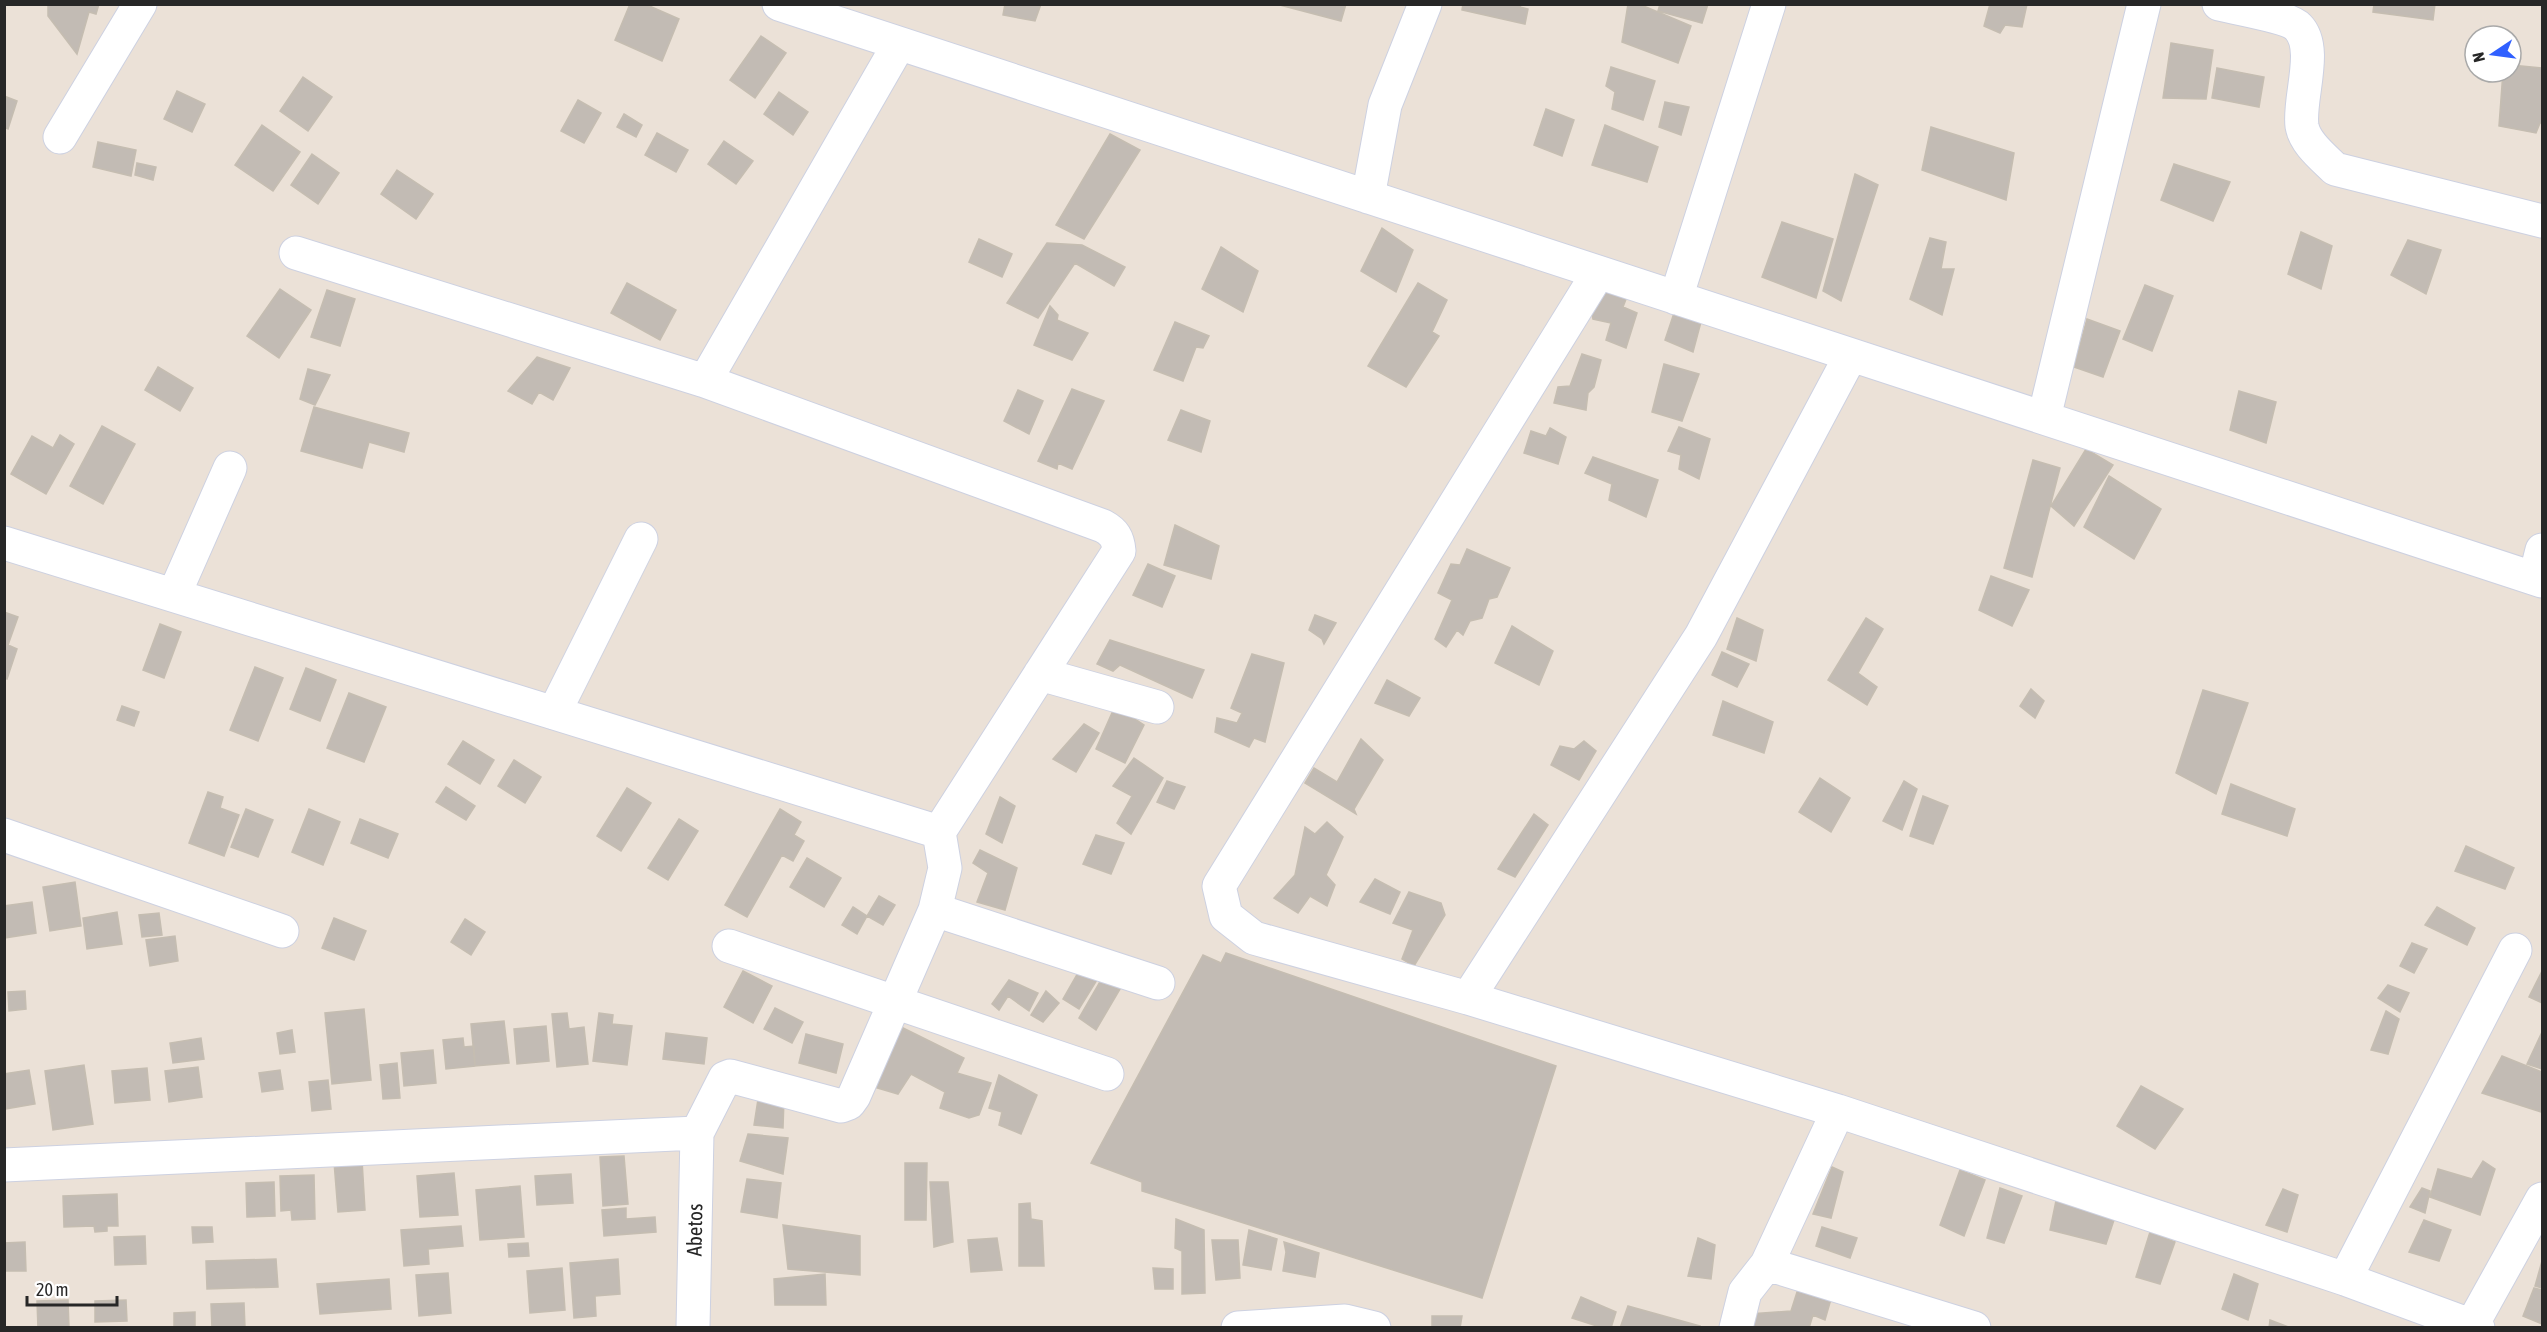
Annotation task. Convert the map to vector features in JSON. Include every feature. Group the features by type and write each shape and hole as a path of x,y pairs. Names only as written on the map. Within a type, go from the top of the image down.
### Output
{"street":[{"path":"60,137 140,4"},
{"path":"779,4 2044,418 2540,570"},
{"path":"1368,197 1385,105 1425,4"},
{"path":"1676,298 1769,4"},
{"path":"2044,418 2144,4"},
{"path":"2219,4 2284,20 2297,26 2307,41 2302,127 2314,149 2336,169 2542,222"},
{"path":"705,381 899,44"},
{"path":"4,1165 697,1133 725,1078 730,1076 841,1106 849,1103 935,910 945,868 939,832 1119,551 1118,541 1112,531 705,381 296,253"},
{"path":"1598,273 1219,886 1226,915 1254,938 1468,998 1838,1111 2345,1279 2475,1326 2542,1199"},
{"path":"1468,998 1701,636 1851,355"},
{"path":"174,595 231,468"},
{"path":"554,713 641,539"},
{"path":"4,543 939,832"},
{"path":"1040,674 1157,707"},
{"path":"4,835 282,931"},
{"path":"935,910 1158,983"},
{"path":"729,946 1107,1074"},
{"path":"2345,1279 2515,950"},
{"path":"1736,1328 1745,1292 1767,1264 1838,1111"},
{"name":"Abetos","path":"693,1328 697,1133"},
{"path":"1767,1264 1974,1328"},
{"path":"1238,1328 1345,1321 1374,1328"}],"building":[{"path":"48,4 99,4 96,14 89,12 77,54 48,16"},
{"path":"630,4 645,4 679,19 662,61 615,40"},
{"path":"1005,4 1041,4 1035,21 1003,15"},
{"path":"1276,4 1346,4 1341,21"},
{"path":"1463,4 1521,4 1520,7 1528,9 1525,24 1462,10"},
{"path":"1628,4 1639,4 1691,26 1678,63 1622,42"},
{"path":"1660,4 1708,4 1702,23 1658,11"},
{"path":"1990,4 2027,4 2022,27 2005,25 2000,33 1984,26"},
{"path":"2374,4 2435,4 2433,20 2373,12"},
{"path":"761,36 786,53 755,98 730,80"},
{"path":"2171,43 2213,50 2206,99 2163,98"},
{"path":"2523,66 2542,68 2542,123 2536,133 2499,126 2502,84 2523,84"},
{"path":"1611,67 1655,81 1643,120 1612,109 1615,92 1606,86"},
{"path":"2217,68 2264,77 2259,107 2212,98"},
{"path":"303,77 332,97 308,131 280,111"},
{"path":"177,91 205,104 192,132 164,119"},
{"path":"779,92 808,112 793,135 764,114"},
{"path":"4,96 17,101 8,129 4,127"},
{"path":"578,100 601,113 584,143 561,131"},
{"path":"1665,102 1689,107 1681,135 1659,127"},
{"path":"1546,109 1574,120 1562,156 1534,145"},
{"path":"624,114 642,125 636,137 617,127"},
{"path":"262,125 300,152 273,191 235,165"},
{"path":"1605,125 1658,147 1647,182 1592,165"},
{"path":"1931,127 2014,153 2006,200 1922,170"},
{"path":"657,133 688,150 676,172 645,155"},
{"path":"1110,134 1140,150 1084,239 1056,225"},
{"path":"724,141 753,161 736,184 708,164"},
{"path":"98,142 136,150 131,176 93,167"},
{"path":"312,154 339,173 318,204 291,185"},
{"path":"137,163 156,167 153,180 135,175"},
{"path":"2174,164 2230,182 2213,221 2161,200"},
{"path":"397,170 433,194 416,219 381,194"},
{"path":"1855,174 1878,185 1841,301 1823,291"},
{"path":"1782,222 1833,239 1816,298 1762,277"},
{"path":"1382,228 1413,250 1396,292 1361,271"},
{"path":"2301,232 2332,246 2321,289 2288,274"},
{"path":"1930,238 1946,242 1941,269 1954,269 1942,315 1910,299"},
{"path":"979,239 1012,254 1002,277 969,262"},
{"path":"2408,240 2441,250 2426,294 2391,275"},
{"path":"1047,243 1082,245 1125,267 1114,286 1075,263 1038,318 1007,303"},
{"path":"1221,247 1258,271 1243,312 1202,289"},
{"path":"1600,281 1628,294 1623,307 1637,313 1626,348 1606,340 1611,323 1593,319 1590,305"},
{"path":"627,283 676,310 660,340 611,313"},
{"path":"1418,283 1447,300 1432,332 1439,336 1406,387 1368,366"},
{"path":"2145,285 2173,296 2152,351 2123,339"},
{"path":"280,289 311,310 279,358 247,336"},
{"path":"327,290 355,299 340,346 311,337"},
{"path":"1050,306 1058,315 1057,320 1088,333 1072,360 1034,345"},
{"path":"1675,310 1701,322 1693,352 1665,340"},
{"path":"2087,319 2120,331 2103,377 2074,367"},
{"path":"1175,322 1209,336 1203,348 1196,347 1183,381 1154,370"},
{"path":"1582,354 1601,360 1594,387 1588,393 1586,410 1554,403 1558,387 1570,386"},
{"path":"537,357 570,368 553,400 539,392 532,404 508,391"},
{"path":"1664,364 1699,374 1682,421 1652,412"},
{"path":"158,367 193,388 180,411 145,390"},
{"path":"308,369 330,375 315,405 300,399"},
{"path":"1072,389 1104,401 1072,469 1058,463 1057,469 1038,461"},
{"path":"1018,390 1043,401 1029,434 1004,421"},
{"path":"2239,391 2276,402 2266,443 2230,430"},
{"path":"314,407 409,433 404,452 369,442 362,468 301,451"},
{"path":"1181,410 1210,421 1201,452 1168,440"},
{"path":"102,426 135,444 103,504 70,486"},
{"path":"1679,427 1710,439 1699,479 1679,469 1681,455 1668,451"},
{"path":"1550,428 1566,437 1558,464 1524,453 1531,431 1546,436"},
{"path":"60,435 74,444 46,494 11,474 32,436 53,448"},
{"path":"2086,449 2113,465 2074,526 2051,506"},
{"path":"1593,457 1658,480 1646,517 1609,500 1612,484 1585,473"},
{"path":"2033,460 2060,468 2032,577 2004,568"},
{"path":"2109,476 2161,509 2134,559 2084,527"},
{"path":"1175,525 1219,546 1211,579 1164,565"},
{"path":"1467,549 1510,568 1497,597 1489,599 1482,618 1470,621 1463,635 1457,630 1446,647 1435,639 1452,600 1438,593 1451,564 1460,565"},
{"path":"1148,564 1175,576 1162,607 1133,595"},
{"path":"1991,576 2029,590 2012,626 1979,610"},
{"path":"4,612 18,617 8,645 17,649 7,679 4,678"},
{"path":"1315,615 1336,623 1324,644 1322,639 1309,630"},
{"path":"1737,618 1763,630 1756,661 1727,649"},
{"path":"1866,618 1883,629 1858,673 1877,687 1867,705 1828,680"},
{"path":"160,624 181,632 164,678 143,670"},
{"path":"1512,626 1553,651 1539,685 1495,663"},
{"path":"1110,640 1204,670 1192,698 1120,665 1113,671 1097,664"},
{"path":"1722,652 1749,664 1737,687 1712,675"},
{"path":"1252,654 1284,663 1265,742 1254,738 1249,747 1215,732 1217,718 1237,723 1242,713 1231,708"},
{"path":"255,667 283,678 258,741 230,730"},
{"path":"306,668 336,680 320,721 290,709"},
{"path":"1387,680 1420,698 1409,716 1375,703"},
{"path":"2031,689 2044,701 2035,718 2020,706"},
{"path":"2203,690 2248,703 2216,794 2176,773"},
{"path":"349,693 386,707 364,762 327,748"},
{"path":"1723,701 1773,722 1764,753 1713,735"},
{"path":"122,706 139,712 134,726 117,720"},
{"path":"1115,706 1144,725 1125,763 1096,749"},
{"path":"1084,724 1099,733 1076,772 1053,759"},
{"path":"1361,739 1383,760 1354,809 1356,814 1305,783 1314,768 1337,782"},
{"path":"463,741 494,760 480,784 448,764"},
{"path":"1584,741 1596,751 1579,780 1551,765 1560,746 1574,749"},
{"path":"1134,758 1163,778 1131,834 1117,823 1132,796 1113,786"},
{"path":"514,760 541,777 525,803 498,786"},
{"path":"1820,778 1850,798 1831,832 1799,812"},
{"path":"1167,781 1185,787 1174,809 1157,802"},
{"path":"1904,781 1917,789 1902,830 1883,821"},
{"path":"2231,784 2295,809 2287,836 2222,814"},
{"path":"446,787 475,806 466,820 436,802"},
{"path":"627,788 651,803 621,851 597,836"},
{"path":"208,792 223,797 220,808 239,815 224,856 189,843"},
{"path":"1923,796 1948,806 1933,844 1910,836"},
{"path":"1000,797 1015,806 1002,843 986,834"},
{"path":"246,809 273,820 258,857 231,847"},
{"path":"309,809 340,822 323,865 292,852"},
{"path":"780,809 801,822 794,835 804,841 793,861 782,855 747,917 725,905"},
{"path":"1534,814 1548,825 1515,877 1498,869"},
{"path":"360,819 398,834 388,858 351,843"},
{"path":"679,819 698,831 668,880 648,868"},
{"path":"1327,822 1343,837 1326,875 1335,885 1327,906 1310,896 1298,913 1274,898 1295,875 1305,827 1315,834"},
{"path":"1096,835 1124,843 1111,874 1083,864"},
{"path":"2466,846 2514,868 2505,889 2455,871"},
{"path":"980,850 1017,868 1005,910 977,902 988,873 973,863"},
{"path":"807,858 841,878 824,907 790,887"},
{"path":"1375,879 1400,892 1390,914 1360,902"},
{"path":"75,882 81,926 50,931 43,887"},
{"path":"1409,892 1441,903 1445,915 1414,966 1402,959 1413,930 1393,923"},
{"path":"879,896 895,905 883,925 867,916"},
{"path":"32,902 36,933 4,938 4,906"},
{"path":"853,907 867,916 857,934 842,925"},
{"path":"2437,907 2475,928 2467,945 2425,925"},
{"path":"117,912 122,944 87,949 83,918"},
{"path":"159,913 162,935 142,937 139,915"},
{"path":"334,918 366,931 354,960 322,948"},
{"path":"465,919 485,932 471,955 451,942"},
{"path":"175,936 178,961 150,966 146,940"},
{"path":"2412,943 2427,949 2414,973 2400,966"},
{"path":"1226,953 1556,1066 1482,1298 1142,1191 1142,1182 1091,1163 1203,955 1221,963"},
{"path":"1083,964 1100,975 1079,1009 1063,999"},
{"path":"743,971 772,986 753,1023 724,1007"},
{"path":"2542,971 2542,1003 2529,997"},
{"path":"1009,980 1038,993 1029,1011 1008,996 999,1010 992,1004"},
{"path":"1101,980 1120,989 1096,1030 1079,1018"},
{"path":"2388,985 2409,993 2400,1012 2378,998"},
{"path":"25,991 26,1009 9,1011 8,992"},
{"path":"1046,991 1059,1003 1043,1022 1031,1015"},
{"path":"775,1008 803,1022 792,1043 764,1029"},
{"path":"364,1009 371,1080 332,1084 325,1013"},
{"path":"2386,1011 2399,1019 2388,1054 2371,1050"},
{"path":"567,1013 569,1029 584,1027 588,1064 557,1067 552,1014"},
{"path":"599,1013 613,1015 612,1024 632,1026 627,1065 593,1061"},
{"path":"504,1021 509,1063 475,1066 471,1024"},
{"path":"893,1023 964,1058 957,1073 991,1083 979,1115 969,1118 940,1108 945,1092 911,1074 898,1094 864,1084"},
{"path":"546,1026 549,1061 517,1064 514,1029"},
{"path":"292,1030 295,1052 280,1054 277,1033"},
{"path":"2542,1032 2542,1069 2527,1064"},
{"path":"666,1033 707,1038 704,1064 663,1059"},
{"path":"806,1034 843,1044 836,1073 799,1063"},
{"path":"201,1038 204,1059 173,1063 170,1043"},
{"path":"463,1038 464,1047 474,1046 475,1066 446,1069 443,1040"},
{"path":"433,1050 436,1083 404,1086 401,1053"},
{"path":"2502,1056 2542,1072 2541,1112 2482,1093"},
{"path":"397,1063 400,1098 383,1099 380,1065"},
{"path":"84,1065 93,1124 53,1130 45,1071"},
{"path":"198,1067 202,1097 169,1102 165,1071"},
{"path":"147,1068 150,1100 115,1103 112,1071"},
{"path":"29,1070 35,1104 5,1109 4,1074"},
{"path":"280,1070 283,1089 262,1092 259,1073"},
{"path":"999,1075 1037,1095 1021,1134 999,1125 1002,1112 989,1108"},
{"path":"328,1080 331,1109 312,1111 309,1082"},
{"path":"2141,1086 2183,1109 2155,1149 2117,1126"},
{"path":"759,1093 784,1099 783,1128 754,1125"},
{"path":"748,1134 788,1138 783,1174 740,1161"},
{"path":"624,1156 628,1204 603,1206 600,1157"},
{"path":"362,1160 365,1210 338,1212 334,1162"},
{"path":"2483,1161 2495,1169 2480,1215 2430,1197 2438,1169 2472,1179"},
{"path":"905,1163 927,1163 926,1220 905,1220"},
{"path":"1832,1167 1843,1172 1831,1218 1813,1214"},
{"path":"1960,1170 1985,1180 1964,1236 1940,1225"},
{"path":"454,1173 458,1215 420,1217 417,1176"},
{"path":"571,1174 573,1203 537,1205 535,1176"},
{"path":"314,1175 315,1219 292,1220 291,1210 281,1211 280,1176"},
{"path":"747,1179 781,1183 777,1218 741,1212"},
{"path":"274,1182 275,1216 247,1217 246,1183"},
{"path":"930,1182 948,1182 953,1242 934,1247"},
{"path":"520,1186 524,1237 480,1240 476,1190"},
{"path":"2000,1188 2022,1196 2004,1243 1987,1238"},
{"path":"2422,1188 2430,1191 2425,1213 2410,1207"},
{"path":"2283,1189 2298,1195 2287,1232 2266,1225"},
{"path":"2058,1191 2117,1211 2106,1244 2050,1230"},
{"path":"117,1194 118,1226 107,1226 107,1231 95,1232 94,1226 64,1227 63,1196"},
{"path":"1030,1203 1031,1219 1042,1221 1044,1266 1019,1266 1019,1204"},
{"path":"626,1208 626,1219 655,1217 656,1232 604,1236 602,1210"},
{"path":"1176,1219 1204,1230 1205,1293 1182,1294 1182,1251 1175,1248"},
{"path":"2424,1220 2451,1230 2439,1261 2409,1252"},
{"path":"783,1225 860,1236 860,1275 788,1269"},
{"path":"461,1226 463,1246 428,1249 429,1264 404,1266 401,1230"},
{"path":"192,1227 212,1227 213,1242 193,1243"},
{"path":"1822,1227 1857,1238 1850,1258 1816,1246"},
{"path":"1249,1230 1277,1239 1271,1270 1243,1265"},
{"path":"2150,1232 2175,1242 2160,1284 2136,1277"},
{"path":"145,1236 146,1264 115,1265 114,1237"},
{"path":"997,1238 1002,1270 971,1272 968,1240"},
{"path":"1698,1238 1715,1245 1711,1279 1688,1276"},
{"path":"1212,1240 1238,1240 1240,1278 1216,1280"},
{"path":"25,1242 26,1271 4,1271 4,1243"},
{"path":"1284,1242 1319,1253 1315,1277 1283,1271 1286,1252"},
{"path":"528,1243 529,1256 509,1257 508,1244"},
{"path":"276,1259 278,1287 207,1289 206,1261"},
{"path":"618,1259 620,1294 595,1296 596,1316 574,1318 570,1263"},
{"path":"2542,1261 2542,1288 2535,1286"},
{"path":"562,1268 565,1310 530,1313 527,1271"},
{"path":"1153,1268 1173,1269 1173,1289 1155,1289"},
{"path":"448,1273 451,1313 419,1316 416,1275"},
{"path":"825,1274 826,1305 775,1305 774,1279"},
{"path":"2234,1274 2258,1284 2248,1320 2222,1309"},
{"path":"389,1279 391,1309 320,1314 317,1284"},
{"path":"2534,1288 2542,1290 2542,1324 2523,1316"},
{"path":"1798,1289 1831,1299 1825,1320 1813,1315 1809,1328 1746,1328 1749,1314 1791,1311"},
{"path":"1581,1297 1616,1312 1611,1328 1603,1328 1572,1318"},
{"path":"68,1300 69,1328 38,1328 37,1301"},
{"path":"126,1300 127,1321 95,1322 95,1301"},
{"path":"244,1303 245,1328 212,1328 211,1304"},
{"path":"1628,1306 1700,1326 1699,1328 1620,1328"},
{"path":"195,1312 195,1328 174,1328 174,1313"},
{"path":"1432,1316 1462,1316 1460,1328 1432,1328"},
{"path":"2270,1320 2291,1328 2269,1328"}]}
